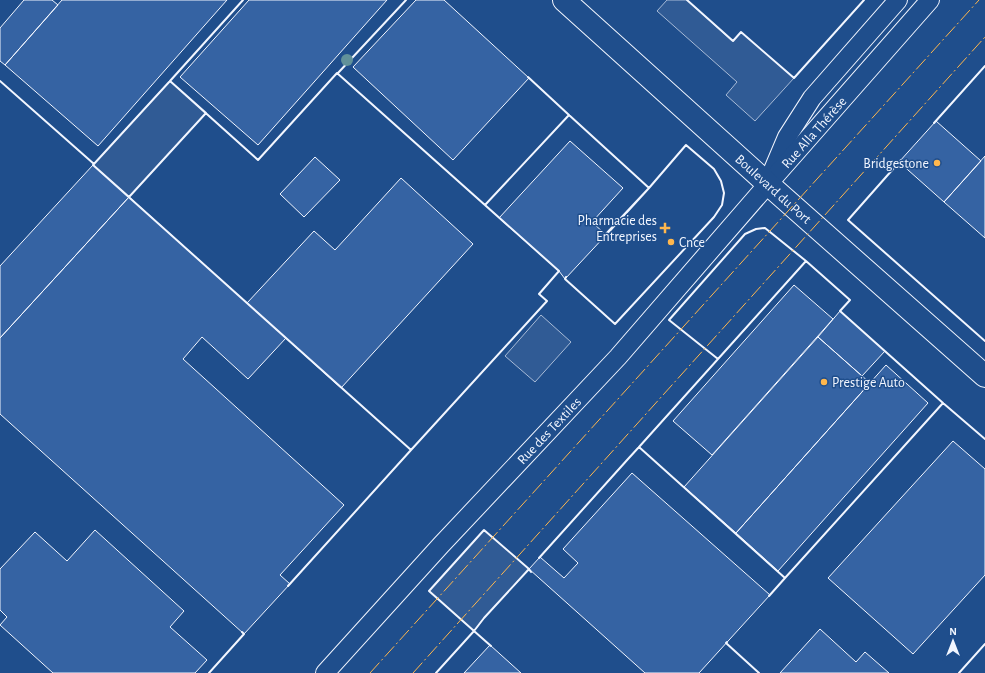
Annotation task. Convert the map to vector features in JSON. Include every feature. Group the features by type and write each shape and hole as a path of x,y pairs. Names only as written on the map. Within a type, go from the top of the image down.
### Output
{"main road":[{"name":"Boulevard du Port","path":"564,0 768,184 985,376"}],"street":[{"name":"Rue Alla Thérèse","path":"768,184 786,137 812,98 898,0"},
{"name":"Rue Alla Thérèse","path":"768,184 930,0"},
{"name":"Rue des Textiles","path":"325,673 362,631 618,357 768,184"}],"shaded area":[{"path":"667,0 687,0 732,41 741,32 794,78 755,121 726,95 737,82 657,11"},
{"path":"170,81 206,113 129,197 93,165"},
{"path":"541,315 571,342 535,382 505,356"},
{"path":"484,530 529,569 474,631 429,591"}],"building":[{"path":"24,0 52,0 58,5 5,65 0,61 0,28"},
{"path":"62,0 227,0 98,146 5,65"},
{"path":"249,0 387,0 258,145 180,77"},
{"path":"416,0 444,0 529,78 453,160 353,67"},
{"path":"936,121 981,161 944,202 899,162"},
{"path":"570,141 623,188 592,222 606,235 565,279 559,271 499,218"},
{"path":"985,156 985,238 944,202"},
{"path":"315,157 340,180 304,217 280,194"},
{"path":"93,165 129,197 0,338 0,266"},
{"path":"401,178 473,244 341,388 247,303 314,231 335,250"},
{"path":"129,197 286,338 248,379 202,337 183,359 344,505 280,575 290,584 244,634 0,414 0,338"},
{"path":"794,285 833,319 712,455 673,421"},
{"path":"840,311 885,351 862,376 818,337"},
{"path":"818,337 870,383 736,533 684,487"},
{"path":"886,365 928,403 778,571 736,533"},
{"path":"953,441 985,469 985,575 913,654 828,578"},
{"path":"632,473 770,595 699,673 645,673 529,569 540,557 564,578 578,563 563,549"},
{"path":"95,530 184,611 170,627 207,660 195,673 53,673 0,625 7,617 0,610 0,569 35,532 67,561"},
{"path":"820,629 856,662 865,652 889,673 780,673"},
{"path":"490,645 521,673 464,673"}],"wall":[{"path":"171,82 170,81 243,0"},
{"path":"338,73 406,0"},
{"path":"687,0 733,41 741,32 794,78 864,0"},
{"path":"934,123 985,66"},
{"path":"337,73 559,271 539,294 547,301 411,450 93,165 170,81 258,160 337,73"},
{"path":"528,77 569,115 568,116"},
{"path":"0,81 94,164"},
{"path":"170,81 206,113 129,197 93,165 170,81"},
{"path":"486,206 485,205 569,115 649,188 604,236"},
{"path":"566,277 565,279 615,324 714,217 722,205 724,193 721,181 714,169 686,145 606,235"},
{"path":"901,160 848,220 985,341"},
{"path":"765,228 806,261 718,359 669,320 745,234 756,229 765,228"},
{"path":"806,261 850,300 840,311 943,403 785,578 639,447 806,261"},
{"path":"943,403 985,439"},
{"path":"539,558 640,447"},
{"path":"288,586 411,450"},
{"path":"484,530 529,569 474,631 429,591 484,530"},
{"path":"491,646 474,631 529,569 531,572"},
{"path":"769,596 785,578 784,577"},
{"path":"436,673 474,631 475,632"},
{"path":"209,673 244,634 242,632"},
{"path":"727,642 726,643 759,673"},
{"path":"959,673 985,644"}],"power":[{"path":"370,673 979,0"},
{"path":"413,673 985,37"}],"place":[{"name":"Bridgestone","path":"937,163"},
{"name":"Pharmacie des Entreprises","path":"665,228"},
{"name":"Cnce","path":"671,242"},
{"name":"Prestige Auto","path":"824,382"}]}
